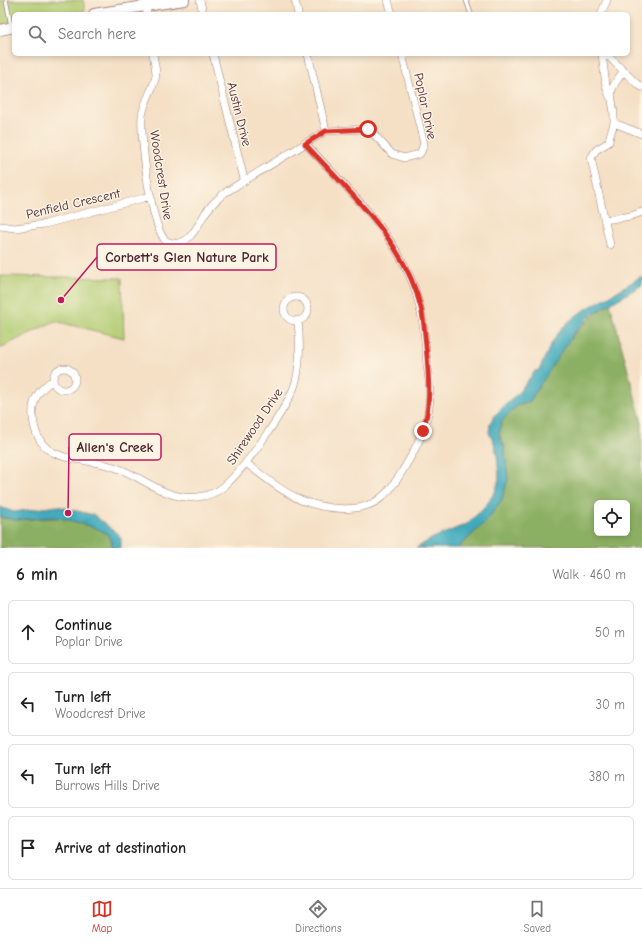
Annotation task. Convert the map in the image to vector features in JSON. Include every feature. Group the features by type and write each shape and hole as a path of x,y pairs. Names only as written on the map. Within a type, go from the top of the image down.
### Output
{"main road":[{"path":"120,12 147,10 157,2 184,0"},
{"path":"0,30 12,27"}],"street":[{"path":"200,0 203,12"},
{"path":"295,0 298,12"},
{"path":"388,0 391,12"},
{"path":"601,12 607,0"},
{"name":"Woodcrest Drive","path":"153,56 156,76 145,102 142,122 151,196 161,235 166,241 179,243 190,237 217,199 244,179 326,131"},
{"name":"Austin Drive","path":"213,56 244,179"},
{"path":"308,56 326,131"},
{"name":"Poplar Drive","path":"326,131 368,129 392,154 404,158 420,154 424,144 402,56"},
{"path":"602,56 606,86 611,99 614,123 609,134 609,142 596,150 591,158 610,245"},
{"path":"608,56 623,72 642,87"},
{"path":"611,99 613,84 623,72"},
{"path":"614,123 642,134"},
{"path":"246,463 288,493 302,500 335,508 349,508 372,503 385,494 398,479 423,431 429,406 430,391 425,332 421,308 412,282 397,252 378,224 305,144"},
{"name":"Penfield Crescent","path":"0,226 15,228 45,224 151,196"},
{"path":"604,220 631,216 642,212"},
{"name":"Shirewood Drive","path":"53,380 40,389 35,398 33,417 36,433 41,442 57,455 115,466 136,476 168,495 179,498 200,497 211,494 222,488 246,463 286,404 296,382 300,351 298,320"}],"lane":[{"path":"6,0 12,23"},
{"path":"466,0 470,12"}],"green space":[{"path":"0,0 83,0 85,11 12,12 12,22 0,25"},
{"path":"0,276 122,278 124,338 55,321 0,348"},
{"path":"610,303 642,423 642,548 458,548 488,519 502,499 508,479 504,446 499,435 502,421 517,406 529,402 564,347 584,324"},
{"path":"0,517 20,520 58,518 81,523 96,528 107,534 111,540 112,548 0,548"}],"water":[{"path":"642,276 642,285 591,315 573,334 529,402 517,406 502,421 499,435 504,446 508,479 502,499 488,519 458,548 416,548 433,538 467,524 485,507 496,490 499,478 497,455 494,442 489,433 490,423 495,415 519,392 535,371 539,370 552,343 562,328 581,312"},
{"path":"57,506 94,515 119,535 121,539 121,548 112,548 112,542 108,534 96,528 69,520 54,517 16,520 0,517 0,507 14,512"}],"place":[{"name":"Corbett's Glen Nature Park","path":"61,300"},
{"name":"Allen's Creek","path":"68,513"}],"route":[{"path":"368,129 326,131 305,144 378,224 397,252 412,282 421,308 425,332 430,391 429,406 423,431"}]}
